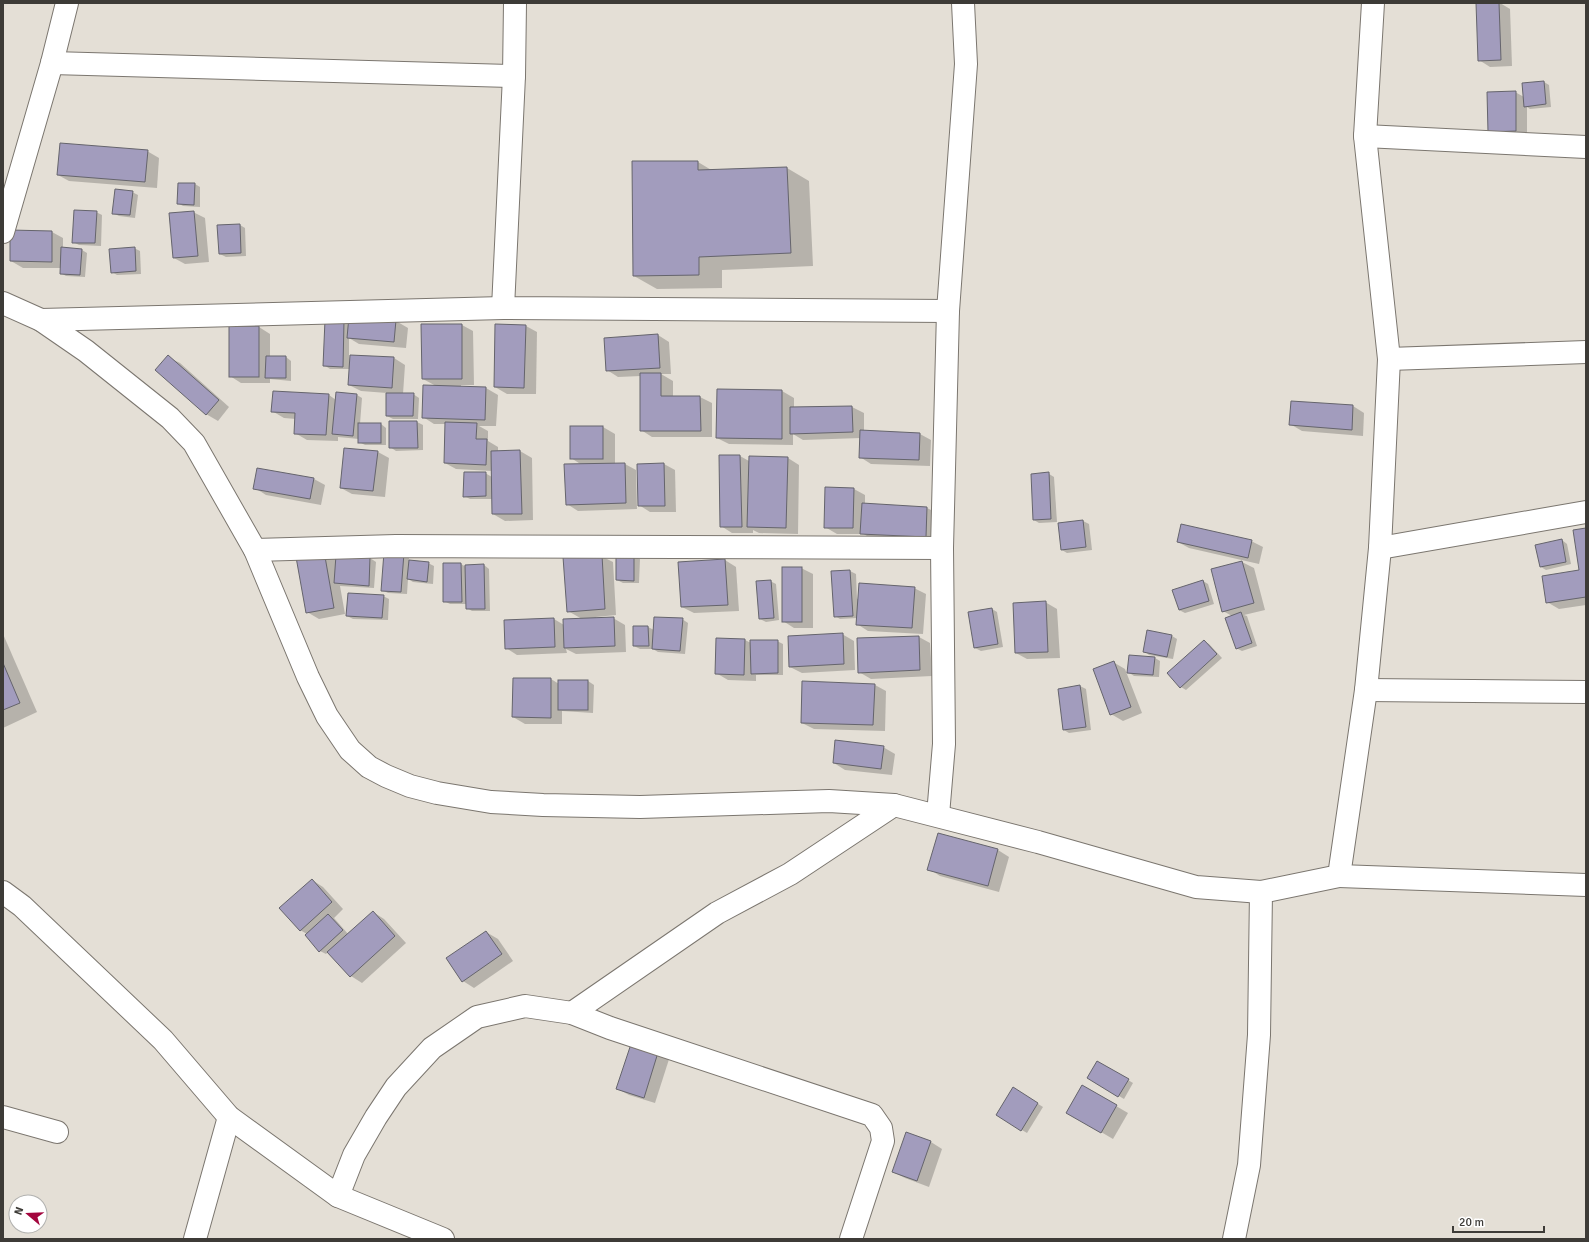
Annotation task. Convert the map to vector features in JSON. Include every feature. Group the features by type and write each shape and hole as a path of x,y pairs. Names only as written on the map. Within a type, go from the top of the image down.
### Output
{"street":[{"path":"3,232 52,63 67,3"},
{"path":"503,308 514,76 515,3"},
{"path":"938,816 944,744 942,548 948,310 966,64 963,3"},
{"path":"1339,876 1366,690 1380,548 1389,359 1365,136 1373,3"},
{"path":"52,63 514,76"},
{"path":"1365,136 1586,147"},
{"path":"3,303 41,320 125,381 170,418 194,443 255,550 308,677 327,716 350,750 369,767 410,786 437,793 491,802 543,805 640,807 829,801 894,805 1038,842 1196,888 1261,892 1339,876 1586,885"},
{"path":"41,320 503,308 948,310"},
{"path":"1389,359 1586,352"},
{"path":"1380,548 1586,512"},
{"path":"255,550 396,546 942,548"},
{"path":"1366,690 1586,692"},
{"path":"572,1013 717,913 790,874 894,805"},
{"path":"3,892 22,906 163,1040 229,1117 338,1196 443,1239"},
{"path":"1234,1239 1249,1165 1259,1035 1261,892"},
{"path":"338,1196 354,1155 376,1117 396,1087 432,1048 477,1016 525,1006 572,1013 610,1028 872,1115 881,1128 883,1141 851,1239"},
{"path":"3,1117 57,1132"},
{"path":"195,1239 229,1117"}],"building":[{"path":"1476,3 1499,3 1501,60 1478,61"},
{"path":"1544,81 1546,104 1524,107 1522,83"},
{"path":"1516,91 1516,131 1488,132 1487,92"},
{"path":"60,143 148,150 145,182 57,175"},
{"path":"632,161 698,161 698,170 787,167 791,253 699,257 699,275 633,276"},
{"path":"178,183 195,183 194,205 177,204"},
{"path":"115,189 133,191 130,215 112,214"},
{"path":"74,210 97,211 95,243 72,243"},
{"path":"194,211 198,256 173,258 169,213"},
{"path":"240,224 241,253 219,254 217,225"},
{"path":"10,230 52,231 52,262 10,261"},
{"path":"61,247 82,249 80,275 60,274"},
{"path":"135,247 136,271 111,273 109,249"},
{"path":"349,316 396,320 394,342 347,338"},
{"path":"325,320 344,321 343,367 323,366"},
{"path":"421,324 462,324 462,379 422,379"},
{"path":"495,324 526,325 524,388 494,387"},
{"path":"229,326 259,326 259,377 229,377"},
{"path":"658,334 660,368 606,371 604,338"},
{"path":"168,355 219,400 206,415 155,370"},
{"path":"350,355 394,357 392,388 348,385"},
{"path":"266,356 286,356 286,378 265,378"},
{"path":"640,373 661,373 661,396 700,396 701,431 640,431"},
{"path":"423,385 486,387 485,420 422,418"},
{"path":"717,389 782,390 782,439 716,438"},
{"path":"273,391 329,394 326,435 294,434 295,413 271,412"},
{"path":"336,392 357,394 353,436 332,434"},
{"path":"386,393 414,393 413,416 386,416"},
{"path":"1291,401 1353,405 1352,430 1289,425"},
{"path":"852,406 853,432 790,434 790,407"},
{"path":"389,421 417,421 418,448 389,448"},
{"path":"445,422 477,423 476,439 487,439 486,465 444,463"},
{"path":"358,423 381,423 381,443 358,443"},
{"path":"570,426 603,426 603,459 570,459"},
{"path":"860,430 920,433 919,460 859,458"},
{"path":"344,448 378,451 373,491 340,488"},
{"path":"520,450 522,514 492,514 491,451"},
{"path":"719,455 740,455 742,527 720,527"},
{"path":"749,456 788,457 786,528 747,527"},
{"path":"625,463 626,503 566,505 564,464"},
{"path":"664,463 665,506 638,506 637,464"},
{"path":"257,468 314,478 310,499 253,489"},
{"path":"464,472 486,472 486,496 463,497"},
{"path":"1049,472 1051,519 1033,520 1031,474"},
{"path":"825,487 854,488 853,528 824,528"},
{"path":"862,503 927,507 926,537 860,534"},
{"path":"1083,520 1086,547 1061,550 1058,523"},
{"path":"1181,524 1252,540 1248,558 1177,542"},
{"path":"1586,528 1586,597 1546,603 1542,576 1579,570 1573,530"},
{"path":"1562,539 1566,562 1540,567 1535,545"},
{"path":"324,551 334,608 306,613 296,557"},
{"path":"384,552 404,553 401,592 381,591"},
{"path":"336,555 370,557 369,586 334,583"},
{"path":"602,555 605,609 567,612 563,557"},
{"path":"616,555 634,555 634,581 616,580"},
{"path":"725,559 728,605 681,607 678,562"},
{"path":"409,560 429,562 427,582 407,579"},
{"path":"1242,561 1254,603 1222,612 1211,569"},
{"path":"443,563 461,563 462,602 443,602"},
{"path":"484,564 485,609 466,609 465,565"},
{"path":"782,567 802,567 802,622 782,622"},
{"path":"850,570 853,616 834,617 831,571"},
{"path":"771,580 774,618 759,619 756,581"},
{"path":"1203,580 1209,601 1179,610 1172,590"},
{"path":"859,583 915,587 912,628 856,625"},
{"path":"348,593 384,595 382,618 346,616"},
{"path":"1046,601 1048,652 1015,653 1013,603"},
{"path":"992,608 998,644 974,648 968,612"},
{"path":"1241,612 1252,643 1236,649 1225,618"},
{"path":"614,617 615,646 564,648 563,619"},
{"path":"654,617 683,618 680,651 652,649"},
{"path":"554,618 555,647 505,649 504,620"},
{"path":"633,626 648,626 649,646 633,646"},
{"path":"1147,630 1172,635 1167,657 1143,652"},
{"path":"843,633 844,664 789,667 788,636"},
{"path":"919,636 920,670 858,673 857,638"},
{"path":"716,638 745,639 744,675 715,674"},
{"path":"750,640 778,640 778,673 751,674"},
{"path":"1204,640 1217,654 1180,688 1167,673"},
{"path":"1129,655 1155,657 1153,675 1127,673"},
{"path":"1114,661 1131,707 1110,715 1093,669"},
{"path":"3,663 20,703 3,710"},
{"path":"513,678 551,678 551,718 512,717"},
{"path":"558,680 588,680 588,710 558,710"},
{"path":"802,681 875,684 873,725 801,723"},
{"path":"1080,685 1086,727 1063,730 1058,689"},
{"path":"835,740 884,746 881,769 833,763"},
{"path":"938,833 998,849 988,886 927,870"},
{"path":"312,879 332,902 300,931 279,908"},
{"path":"373,911 395,936 350,977 327,952"},
{"path":"328,914 343,930 319,952 305,935"},
{"path":"486,931 502,954 462,982 446,958"},
{"path":"633,1038 660,1046 644,1098 616,1089"},
{"path":"1097,1061 1129,1079 1118,1097 1087,1078"},
{"path":"1082,1085 1117,1105 1101,1133 1066,1113"},
{"path":"1013,1087 1038,1103 1021,1131 996,1115"},
{"path":"906,1132 931,1141 917,1181 892,1172"}]}
